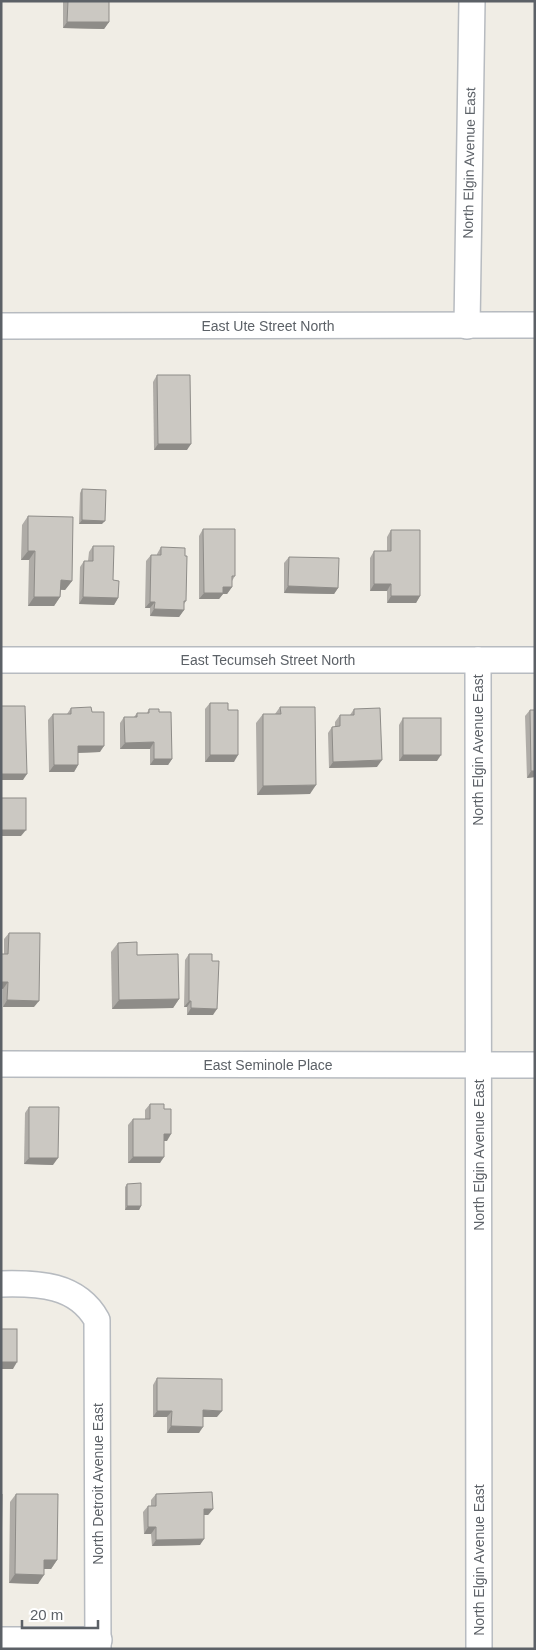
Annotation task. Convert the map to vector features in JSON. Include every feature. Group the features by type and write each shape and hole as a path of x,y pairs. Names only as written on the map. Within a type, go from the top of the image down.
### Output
{"street":[{"name":"North Elgin Avenue East","path":"467,326 472,1"},
{"name":"East Ute Street North","path":"1,326 535,325"},
{"name":"East Tecumseh Street North","path":"1,660 535,660"},
{"name":"North Elgin Avenue East","path":"478,660 479,1649"},
{"name":"East Seminole Place","path":"1,1064 535,1065"},
{"name":"North Detroit Avenue East","path":"1,1284 35,1284 72,1294 87,1304 97,1320 99,1644"},
{"path":"1,1640 99,1644"}],"building":[{"path":"68,1 109,1 109,22 67,22"},
{"path":"157,375 190,375 191,444 158,444"},
{"path":"82,489 106,490 105,521 82,520"},
{"path":"28,516 73,517 72,581 61,580 60,597 34,597 35,551 28,551"},
{"path":"203,529 235,529 235,576 232,576 232,587 223,587 223,593 204,593"},
{"path":"391,530 420,530 420,596 391,596 391,584 374,584 374,551 391,551"},
{"path":"93,546 114,546 113,580 119,581 118,598 83,597 84,561 93,561"},
{"path":"161,547 185,548 185,556 187,556 184,610 154,609 155,602 150,602 151,555 161,555"},
{"path":"289,557 339,558 338,588 288,586"},
{"path":"210,703 228,703 228,710 238,710 238,755 210,755"},
{"path":"1,706 25,706 27,774 1,774"},
{"path":"91,707 92,712 104,712 104,746 78,746 78,765 54,765 53,714 71,714 71,708"},
{"path":"280,707 315,707 316,785 263,786 263,714 281,714"},
{"path":"380,708 382,760 333,762 332,727 340,726 340,715 354,715 354,709"},
{"path":"149,709 159,709 159,712 171,712 172,759 154,759 154,742 125,743 124,717 137,717 137,713 149,713"},
{"path":"530,710 535,710 535,771 531,771"},
{"path":"403,718 441,718 441,755 403,755"},
{"path":"1,798 26,798 26,830 1,830"},
{"path":"9,933 40,933 39,1001 7,1000 8,982 1,982 1,954 8,954"},
{"path":"137,942 137,955 178,954 179,999 119,1000 118,943"},
{"path":"189,954 212,954 212,961 219,961 217,1009 191,1008 191,1001 189,1001"},
{"path":"150,1104 164,1104 164,1109 171,1109 171,1134 164,1134 164,1157 133,1157 133,1119 150,1119"},
{"path":"29,1107 59,1107 58,1158 29,1158"},
{"path":"141,1183 141,1206 127,1206 127,1184"},
{"path":"1,1329 17,1329 17,1362 1,1362"},
{"path":"157,1378 222,1379 222,1411 203,1410 203,1427 171,1426 172,1411 157,1411"},
{"path":"212,1492 213,1509 204,1509 204,1539 156,1540 156,1527 148,1527 148,1506 156,1506 156,1494"},
{"path":"1,1494 2,1494 1,1564"},
{"path":"16,1494 58,1494 57,1560 44,1560 44,1575 15,1574"}]}
